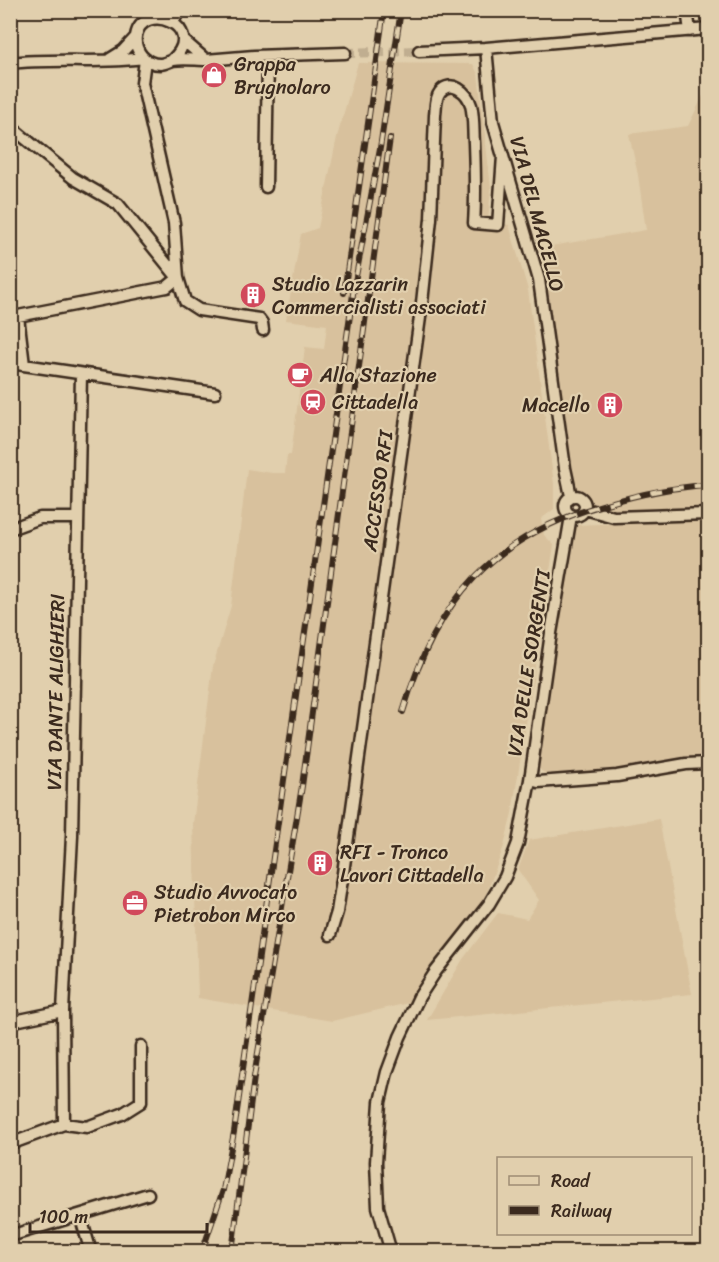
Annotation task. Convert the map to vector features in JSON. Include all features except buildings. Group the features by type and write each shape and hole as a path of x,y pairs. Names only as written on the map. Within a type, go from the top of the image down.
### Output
{"street":[{"path":"173,21 180,10"},
{"path":"687,10 690,31"},
{"path":"110,60 123,51 135,38 137,31 146,20 159,16 173,21 178,26 183,40 206,60"},
{"path":"419,51 486,48 708,29"},
{"path":"135,38 138,52 144,59 142,83 174,223 178,278 185,301 199,310 259,319 263,330"},
{"path":"10,63 144,59 161,64 178,55 183,40"},
{"name":"VIA DEL MACELLO","path":"486,48 493,122 539,280 565,468 571,496 564,508 571,516"},
{"path":"172,60 345,53"},
{"path":"266,187 268,56"},
{"name":"ACCESSO RFI","path":"330,935 337,912 343,873 423,303 431,219 437,99 440,92 446,88 461,89 466,93 472,107 476,180 474,223 496,226 498,223 503,156"},
{"path":"10,126 73,178 118,204 178,278"},
{"path":"24,365 18,316 167,287 178,278"},
{"path":"10,363 215,393"},
{"name":"VIA DANTE ALIGHIERI","path":"64,1124 63,1011 72,836 81,374"},
{"path":"571,496 582,498 585,509 581,515 571,516"},
{"path":"585,509 614,517 708,514"},
{"name":"VIA DELLE SORGENTI","path":"571,516 549,645 530,780 538,782 617,776 686,764 708,763"},
{"path":"10,529 40,518 78,518"},
{"path":"391,1251 378,1207 376,1162 380,1102 387,1072 419,997 436,971 489,904 505,877 518,843 530,780"},
{"path":"10,1022 63,1011"},
{"path":"11,1140 64,1124 87,1126 122,1114 141,1102 141,1046"},
{"path":"10,1236 148,1194"},
{"path":"80,1215 91,1251"}],"shaded area":[{"path":"358,63 473,64 478,74 491,188 488,221 509,225 528,290 554,484 554,509 541,519 544,535 554,545 512,813 504,846 478,917 425,999 332,1021 198,998 193,824 213,666 231,606 247,469 285,473 287,455 291,455 305,347 324,349 327,325 286,320 301,234 318,228 337,137"},
{"path":"708,86 708,507 623,511 607,508 590,502 575,489 539,248 646,230 629,134 688,126"},
{"path":"708,520 708,768 548,776 538,768 574,525"},
{"path":"659,819 692,994 427,1020 463,959 498,913 527,919 539,900 518,870 529,840"}],"tunnel":[{"path":"345,53 419,51"}],"railway":[{"path":"344,293 384,10"},
{"path":"202,1252 223,1190 234,1132 354,287 380,148 401,10"},
{"path":"232,1252 254,1077 302,786 390,138"},
{"path":"403,712 417,672 433,637 452,605 474,578 500,554 531,534 566,518 606,504 682,487 708,485"}],"place":[{"name":"Grappa Brugnolaro","path":"214,75"},
{"name":"Studio Lazzarin Commercialisti associati","path":"253,295"},
{"name":"Alla Stazione","path":"300,375"},
{"name":"Cittadella","path":"313,402"},
{"name":"Macello","path":"610,405"},
{"name":"RFI - Tronco Lavori Cittadella","path":"320,863"},
{"name":"Studio Avvocato Pietrobon Mirco","path":"135,903"}]}
